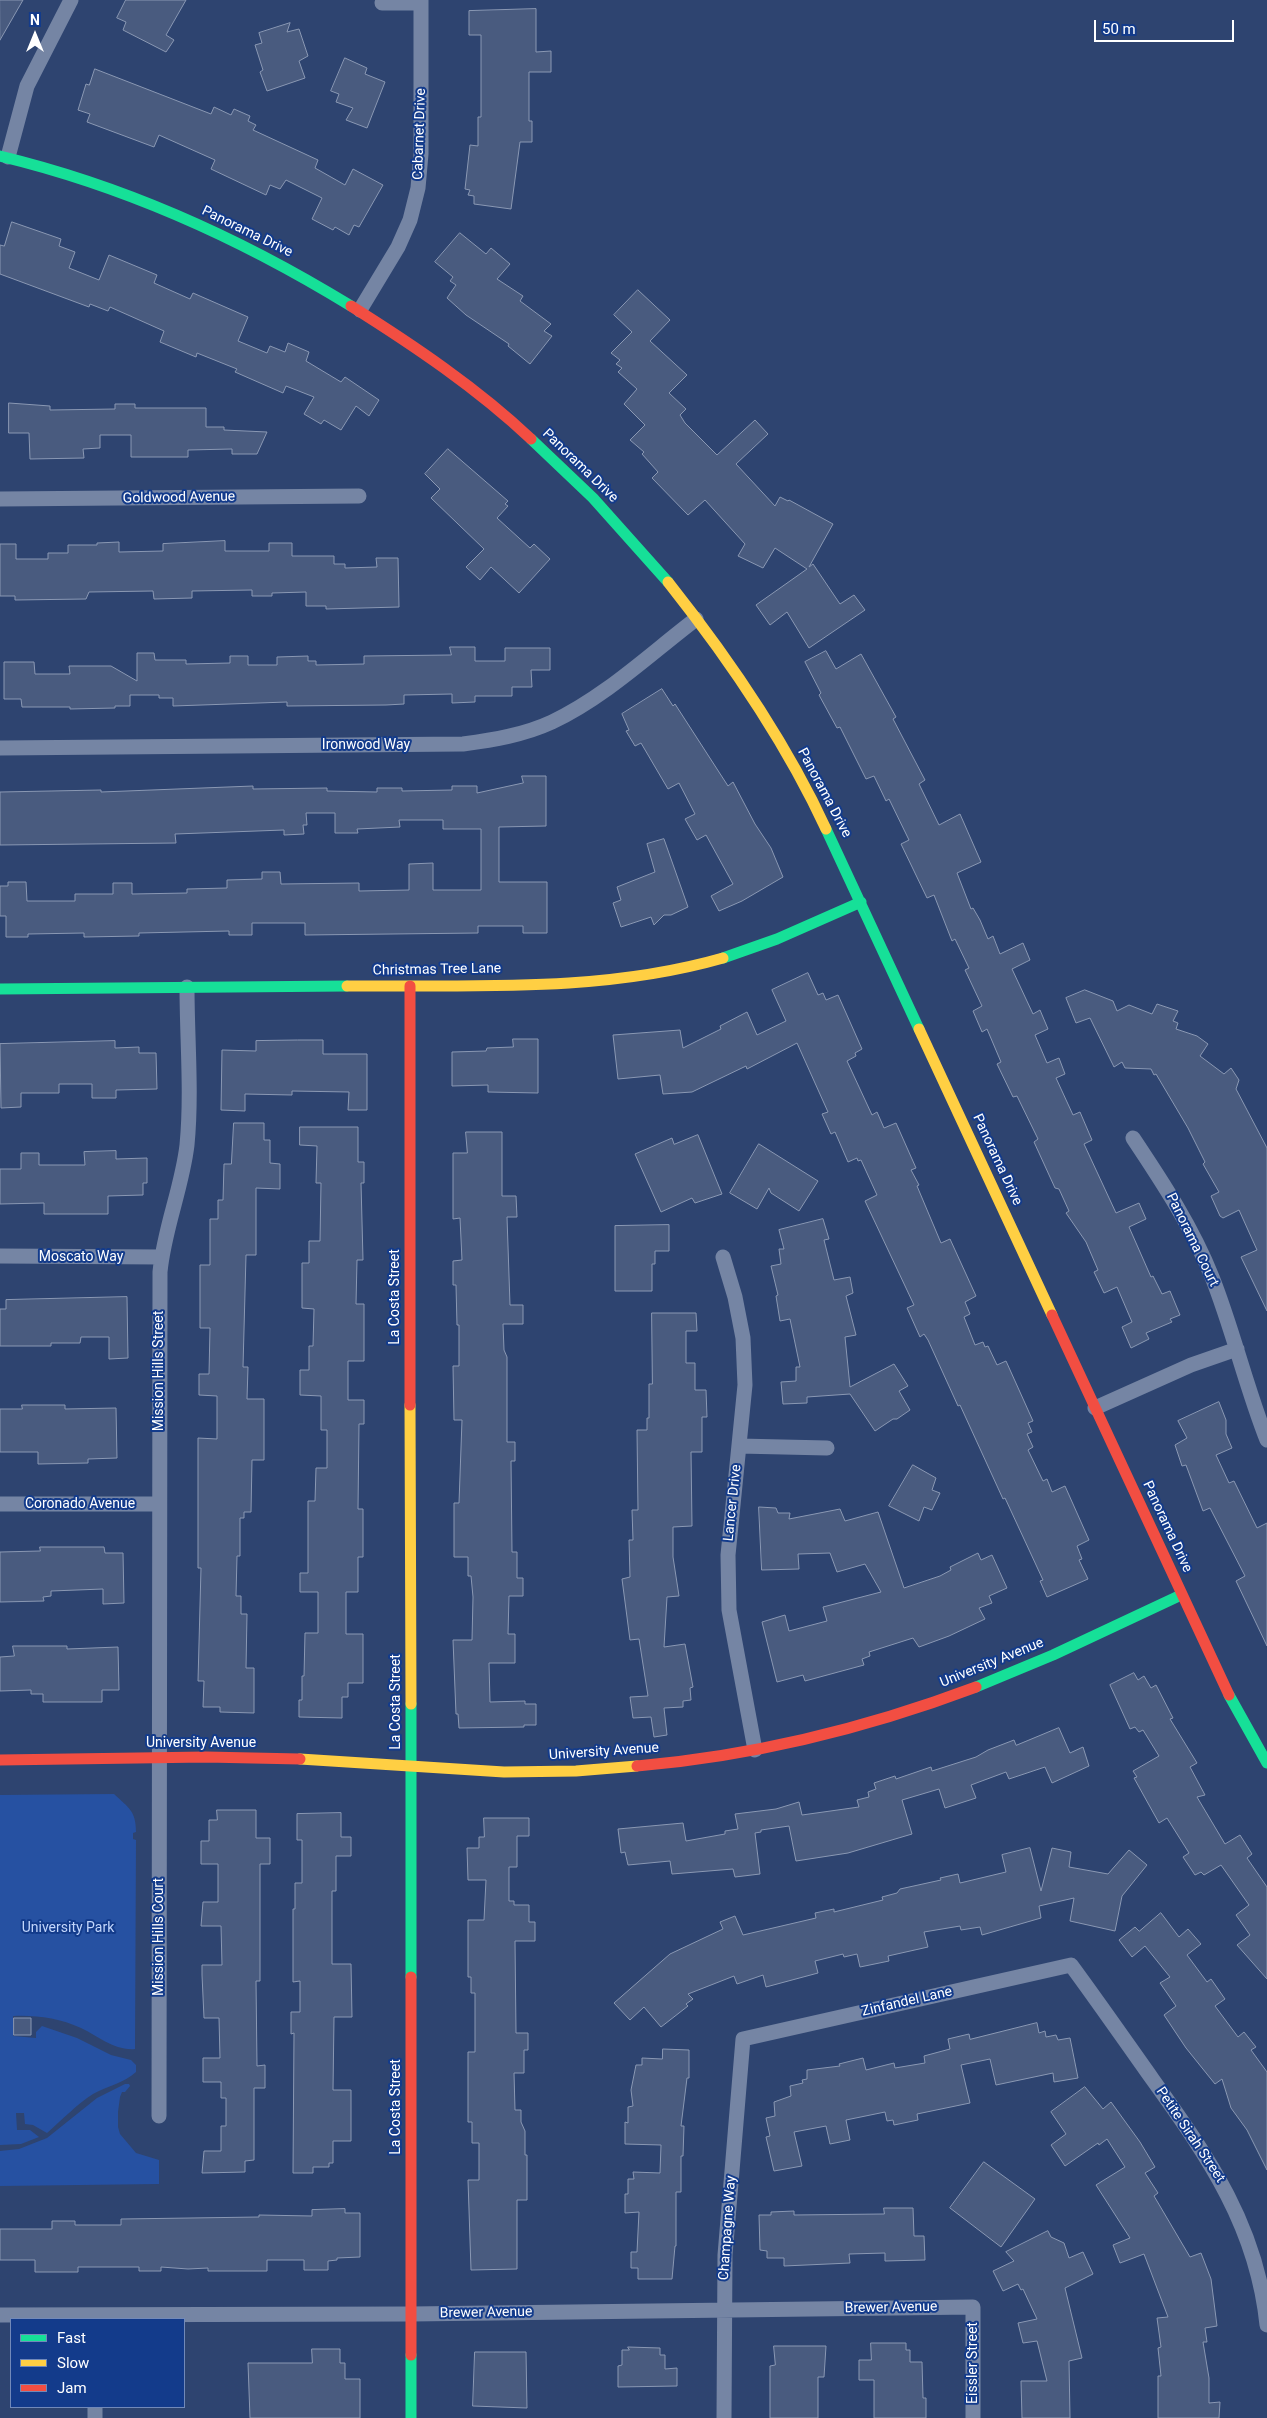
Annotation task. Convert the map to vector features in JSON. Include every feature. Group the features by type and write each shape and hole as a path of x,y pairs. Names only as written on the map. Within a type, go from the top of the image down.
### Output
{"street":[{"path":"4,156 27,86 71,0"},
{"name":"Cabarnet Drive","path":"360,310 398,247 410,220 418,188 421,154 421,2 382,3"},
{"name":"Panorama Drive","path":"4,156 78,178 202,226 262,254 360,310 410,343 521,429 586,490 631,539 696,619 760,709 794,767 825,826 1181,1595 1224,1686 1267,1764"},
{"name":"Goldwood Avenue","path":"0,499 359,496"},
{"name":"Ironwood Way","path":"0,748 463,744 493,740 523,733 552,722 584,704 696,619"},
{"name":"Christmas Tree Lane","path":"0,989 572,984 661,973 747,951 861,902"},
{"name":"La Costa Street","path":"410,986 411,2418"},
{"name":"Mission Hills Street","path":"159,1758 161,1257 168,1222 181,1180 187,1145 187,987"},
{"name":"Panorama Court","path":"1133,1138 1164,1184 1190,1230 1212,1278 1267,1440"},
{"name":"Moscato Way","path":"0,1256 161,1257"},
{"name":"Lancer Drive","path":"723,1256 735,1297 743,1338 745,1385 727,1573 729,1610 755,1750"},
{"path":"1095,1408 1190,1365 1237,1349"},
{"path":"739,1446 827,1448"},
{"name":"Coronado Avenue","path":"0,1504 159,1504"},
{"name":"University Avenue","path":"0,1760 271,1758 411,1767 536,1772 606,1769 694,1760 755,1750 884,1719 947,1698 1010,1674 1181,1595"},
{"name":"Mission Hills Court","path":"159,1758 159,2116"},
{"name":"Zinfandel Lane","path":"743,2039 1071,1965"},
{"name":"Petite Sirah Street","path":"1071,1965 1202,2148 1224,2187 1243,2228 1256,2270 1267,2325"},
{"name":"Champagne Way","path":"724,2418 725,2255 743,2039"},
{"name":"Brewer Avenue","path":"0,2315 95,2317 973,2307"},
{"name":"Eissler Street","path":"973,2307 973,2418"}],"green space":[{"name":"University Park","path":"114,1794 131,1810 136,1825 136,1832 133,1833 133,1839 136,1840 135,2049 121,2048 73,2025 30,2016 13,2016 13,2036 36,2038 36,2032 42,2026 77,2038 111,2055 131,2060 136,2065 136,2072 87,2098 47,2133 33,2125 25,2124 24,2113 16,2113 17,2130 30,2130 39,2137 21,2144 0,2145 0,1795"},
{"path":"125,2084 130,2086 125,2092 122,2092 120,2097 118,2127 120,2134 136,2153 159,2160 159,2184 0,2186 0,2151 19,2149 47,2138 97,2098"}],"building":[{"path":"0,0 23,0 0,40"},
{"path":"126,0 186,0 166,35 174,40 166,52 123,30 126,22 117,18"},
{"path":"536,9 536,52 551,51 551,72 529,72 529,121 532,121 532,142 520,142 511,209 474,204 474,196 468,195 470,190 465,189 470,145 478,146 478,117 481,117 481,35 469,35 469,11"},
{"path":"290,23 287,32 299,29 308,56 299,61 305,78 267,91 260,72 263,70 255,45 262,43 259,33"},
{"path":"345,58 367,68 365,74 385,82 367,128 346,120 353,108 336,102 339,94 331,91"},
{"path":"95,69 211,114 214,107 231,115 234,109 250,116 248,121 256,125 253,130 318,160 315,168 345,185 353,169 383,185 359,227 354,225 349,235 335,227 333,230 312,219 322,198 286,180 280,189 270,185 266,195 211,169 215,160 159,135 154,147 87,122 90,114 78,110 86,84 89,85"},
{"path":"12,222 61,239 59,246 75,252 69,268 99,280 109,255 157,275 154,283 190,299 193,293 248,317 238,341 267,353 270,346 285,352 288,343 309,352 306,361 341,382 345,377 379,400 369,416 356,406 341,430 324,420 321,424 304,414 314,397 286,386 283,393 235,372 237,369 197,353 196,357 160,342 164,331 110,307 108,311 90,304 89,307 0,274 0,245 4,246"},
{"path":"460,233 486,254 491,248 510,264 497,279 523,296 520,301 551,324 544,331 552,336 530,364 508,346 509,344 466,315 447,298 456,285 450,281 453,277 435,262"},
{"path":"638,290 670,320 650,341 687,375 669,393 686,409 680,415 685,423 717,455 755,420 768,434 736,464 775,506 780,497 833,524 809,567 813,564 840,604 854,595 865,610 809,648 787,612 770,625 756,605 807,569 775,548 763,568 738,556 745,544 705,500 688,515 652,478 658,472 642,454 644,452 630,440 645,425 624,404 637,389 618,372 622,368 616,364 620,360 611,353 632,332 614,315"},
{"path":"9,403 50,406 50,410 115,409 115,404 135,404 135,408 206,408 206,427 224,427 224,430 267,432 257,454 232,454 232,449 188,450 188,457 131,457 131,435 100,435 100,448 83,449 84,458 30,459 29,433 9,433"},
{"path":"448,449 508,501 505,504 508,506 497,518 530,548 534,544 550,559 519,593 491,567 480,580 466,567 484,549 431,498 440,489 425,474"},
{"path":"225,541 225,551 269,551 269,543 292,543 292,556 334,556 334,564 345,564 345,568 377,567 376,558 398,558 399,607 326,609 326,606 306,606 306,592 272,593 272,596 252,596 252,590 192,591 192,598 154,599 153,591 89,592 86,599 15,600 15,596 0,596 0,544 16,544 16,559 48,559 48,553 68,553 68,545 97,545 97,543 119,542 119,552 163,551 163,544"},
{"path":"450,647 475,647 475,661 505,661 505,648 550,648 550,670 531,670 532,687 512,687 512,696 475,696 475,702 452,703 452,694 404,695 404,704 386,705 287,706 287,702 173,706 173,698 159,698 159,695 130,695 130,706 70,709 70,707 22,707 21,699 4,699 4,662 34,662 35,674 70,674 69,666 111,666 137,681 137,653 154,653 155,660 186,660 186,664 230,663 230,656 248,656 248,665 277,665 277,657 308,656 308,661 316,661 316,665 364,664 364,656 451,655"},
{"path":"826,651 836,669 861,654 896,717 893,719 925,780 919,784 939,825 960,814 981,862 957,873 971,909 973,908 980,920 988,939 993,936 1000,954 1023,943 1030,960 1012,969 1033,1014 1040,1010 1048,1029 1035,1035 1047,1063 1059,1058 1065,1074 1056,1078 1073,1115 1080,1112 1092,1140 1084,1144 1116,1213 1139,1203 1146,1219 1129,1227 1151,1277 1153,1276 1162,1294 1170,1291 1180,1315 1170,1319 1172,1322 1146,1333 1149,1339 1131,1348 1122,1327 1132,1322 1117,1287 1104,1293 1094,1272 1098,1270 1086,1242 1066,1213 1069,1211 1059,1189 1055,1188 1034,1142 1038,1139 1017,1096 1013,1097 997,1064 1001,1062 987,1029 982,1032 973,1011 982,1006 965,970 969,968 955,939 952,941 934,895 927,898 901,844 909,840 889,799 886,801 874,776 866,779 840,727 837,728 819,695 821,693 805,662"},
{"path":"662,689 673,706 675,704 728,786 733,782 755,824 771,848 783,877 742,901 719,911 711,896 733,884 706,835 697,840 685,819 695,814 679,783 668,789 641,743 635,746 626,731 629,730 622,714"},
{"path":"522,776 546,776 546,826 499,827 499,882 547,882 547,933 523,933 523,926 478,926 478,933 305,935 305,923 252,923 252,935 229,935 229,931 139,933 139,936 84,937 84,933 28,934 28,937 6,937 6,916 0,916 0,886 8,886 8,882 26,882 27,901 75,901 75,894 113,894 113,883 132,883 132,894 187,893 187,889 227,888 227,880 262,879 262,872 280,872 281,884 359,883 359,891 409,890 409,864 433,863 433,890 481,890 481,829 443,829 443,820 399,820 400,827 357,829 358,833 335,833 335,813 306,813 307,825 303,825 304,834 284,835 284,830 175,834 176,843 0,845 0,792 101,790 101,792 253,786 253,789 327,788 327,791 377,792 377,788 402,788 402,791 452,790 452,786 477,786 477,793 523,783"},
{"path":"664,839 688,907 671,915 664,915 654,925 651,917 621,927 613,903 621,900 617,887 655,872 647,844"},
{"path":"808,973 818,995 823,993 826,1000 838,995 862,1049 855,1053 856,1056 847,1061 872,1115 877,1112 884,1128 896,1123 916,1168 911,1170 919,1185 917,1186 941,1243 950,1239 976,1296 965,1302 970,1314 964,1317 975,1345 983,1342 985,1347 988,1346 997,1365 1006,1361 1033,1421 1028,1423 1032,1432 1027,1434 1033,1447 1028,1450 1043,1481 1047,1479 1052,1492 1065,1486 1089,1540 1077,1546 1082,1559 1079,1560 1088,1579 1047,1597 1040,1581 1043,1580 960,1405 958,1406 928,1340 924,1334 920,1337 907,1308 914,1305 865,1201 877,1195 861,1160 858,1161 857,1158 848,1162 835,1132 831,1134 822,1114 828,1112 797,1043 747,1069 746,1066 692,1092 663,1094 660,1075 618,1079 613,1035 680,1030 683,1048 721,1029 720,1026 747,1012 757,1035 786,1021 772,990"},
{"path":"1085,990 1113,1001 1117,1011 1129,1005 1152,1014 1157,1004 1178,1011 1173,1021 1178,1023 1176,1029 1197,1036 1208,1044 1200,1056 1224,1074 1231,1068 1239,1080 1236,1089 1267,1148 1267,1311 1241,1257 1257,1250 1239,1210 1223,1218 1220,1216 1211,1196 1219,1192 1203,1164 1205,1162 1188,1128 1156,1074 1154,1075 1151,1069 1125,1068 1122,1062 1114,1067 1090,1018 1076,1023 1066,998"},
{"path":"513,1039 538,1039 538,1093 488,1092 488,1085 452,1086 452,1052 486,1051 487,1048 513,1047"},
{"path":"323,1040 323,1054 367,1054 367,1110 348,1110 349,1092 292,1091 292,1095 245,1094 245,1111 221,1110 222,1050 256,1051 256,1041"},
{"path":"115,1041 115,1048 139,1047 139,1053 156,1053 157,1089 116,1090 116,1098 92,1098 92,1084 59,1084 59,1093 21,1093 21,1107 1,1108 0,1044"},
{"path":"234,1123 264,1123 264,1140 270,1140 270,1163 280,1164 280,1189 256,1188 256,1255 246,1255 243,1367 248,1367 247,1399 264,1399 264,1460 252,1460 251,1512 244,1512 244,1518 240,1518 240,1556 237,1556 236,1596 241,1596 241,1614 247,1614 246,1668 254,1668 254,1713 220,1712 220,1707 203,1707 204,1681 198,1681 201,1568 198,1568 198,1438 217,1439 217,1396 199,1395 199,1374 209,1374 210,1328 200,1328 200,1265 210,1265 210,1219 218,1219 218,1200 223,1200 224,1164 231,1164"},
{"path":"300,1127 358,1127 358,1162 364,1162 364,1183 361,1183 363,1260 357,1260 356,1304 364,1304 364,1361 348,1361 348,1400 364,1400 364,1424 359,1424 358,1509 363,1509 363,1557 358,1557 358,1592 346,1592 346,1634 363,1634 363,1683 348,1683 348,1697 342,1697 342,1718 299,1717 299,1700 302,1700 302,1676 304,1676 305,1633 318,1633 318,1592 300,1592 300,1573 308,1573 308,1501 315,1501 316,1468 327,1468 327,1430 321,1430 321,1396 300,1395 300,1370 309,1370 309,1346 313,1346 314,1309 302,1308 302,1263 309,1263 309,1241 320,1241 321,1183 316,1183 317,1146 300,1145"},
{"path":"466,1132 502,1132 502,1196 516,1196 517,1217 507,1217 510,1305 523,1305 523,1324 503,1324 504,1350 507,1357 507,1442 515,1442 515,1461 511,1461 512,1552 517,1552 517,1578 523,1578 523,1596 509,1596 508,1634 515,1634 515,1663 489,1663 490,1702 525,1701 525,1704 536,1704 536,1725 524,1725 524,1727 459,1728 458,1714 456,1714 453,1640 472,1640 473,1597 471,1576 468,1576 468,1557 454,1557 454,1503 459,1503 462,1420 454,1420 453,1366 459,1366 459,1325 457,1325 456,1285 453,1285 453,1261 462,1260 460,1218 453,1219 453,1153 467,1153"},
{"path":"698,1135 722,1194 695,1203 692,1198 661,1212 635,1154 672,1138 674,1144"},
{"path":"759,1144 818,1181 799,1211 771,1193 769,1188 757,1209 730,1193"},
{"path":"116,1151 116,1159 147,1158 147,1183 143,1183 143,1195 108,1196 108,1214 44,1214 44,1203 0,1204 0,1169 21,1169 21,1153 39,1153 39,1165 85,1165 84,1152"},
{"path":"823,1219 829,1239 824,1240 834,1280 850,1277 853,1293 846,1296 856,1335 845,1337 850,1387 894,1364 908,1386 899,1391 910,1410 875,1431 850,1394 807,1397 807,1403 783,1404 781,1382 796,1381 796,1367 800,1367 790,1319 780,1321 776,1296 778,1295 771,1266 781,1264 779,1249 784,1249 779,1230"},
{"path":"669,1225 669,1251 655,1251 655,1264 652,1264 652,1291 615,1291 615,1226"},
{"path":"127,1297 128,1358 109,1359 109,1337 81,1337 80,1343 51,1343 51,1346 0,1346 0,1309 6,1309 6,1300"},
{"path":"652,1313 696,1313 697,1331 686,1331 686,1363 695,1363 695,1390 706,1390 707,1417 702,1417 702,1452 691,1452 692,1526 673,1527 673,1557 679,1596 667,1597 664,1647 685,1644 693,1687 690,1688 691,1700 683,1701 683,1707 664,1708 667,1735 654,1737 651,1717 633,1718 630,1697 648,1696 639,1639 630,1640 622,1579 630,1577 629,1540 633,1540 632,1510 638,1510 637,1430 647,1430 647,1418 649,1418 649,1384 652,1384"},
{"path":"1219,1402 1226,1420 1226,1434 1232,1448 1216,1455 1229,1483 1234,1481 1257,1528 1267,1523 1267,1646 1236,1581 1245,1576 1210,1508 1203,1511 1186,1465 1182,1466 1175,1445 1187,1438 1178,1421"},
{"path":"22,1405 65,1405 65,1409 116,1408 117,1458 88,1459 88,1463 38,1464 38,1452 0,1452 0,1409 22,1409"},
{"path":"913,1465 936,1478 932,1490 940,1493 932,1510 924,1507 919,1521 889,1506"},
{"path":"759,1507 776,1508 778,1513 790,1513 789,1519 840,1509 845,1521 878,1512 904,1588 940,1576 951,1570 950,1567 978,1553 981,1560 992,1555 1007,1588 989,1596 992,1603 979,1608 985,1619 949,1636 919,1647 913,1638 869,1652 870,1656 862,1659 864,1665 805,1681 803,1675 777,1682 762,1622 785,1615 789,1631 827,1621 823,1607 881,1592 865,1564 837,1572 830,1553 798,1554 799,1569 762,1570"},
{"path":"40,1547 104,1547 105,1553 123,1553 124,1603 103,1604 103,1589 51,1591 51,1596 43,1597 44,1601 0,1602 0,1552 40,1551"},
{"path":"13,1646 67,1646 67,1649 118,1647 119,1690 102,1690 102,1702 43,1702 43,1694 31,1694 31,1690 0,1691 0,1657 14,1656"},
{"path":"1134,1673 1138,1680 1144,1676 1151,1688 1156,1685 1173,1718 1170,1719 1197,1763 1190,1767 1205,1795 1197,1797 1225,1844 1240,1835 1252,1854 1247,1858 1267,1887 1267,1979 1237,1945 1250,1935 1236,1915 1249,1905 1221,1865 1204,1875 1201,1872 1195,1875 1183,1857 1189,1853 1167,1818 1159,1823 1134,1778 1137,1777 1133,1771 1159,1756 1143,1730 1139,1732 1135,1727 1130,1729 1110,1685"},
{"path":"1059,1728 1070,1753 1083,1747 1089,1766 1052,1783 1045,1767 1009,1779 1006,1772 971,1785 976,1798 945,1808 939,1789 902,1800 912,1834 848,1853 796,1861 789,1826 761,1830 761,1832 755,1833 760,1874 735,1877 733,1869 672,1874 670,1861 628,1865 625,1852 621,1853 618,1829 683,1823 686,1841 725,1834 725,1831 738,1829 735,1814 776,1809 799,1802 802,1815 859,1807 857,1800 869,1797 868,1792 876,1789 874,1783 895,1776 896,1779 931,1767 932,1771 976,1757 1014,1740 1016,1745"},
{"path":"217,1810 256,1810 256,1838 270,1838 270,1864 260,1864 260,1981 256,1981 257,2066 265,2065 265,2088 254,2088 254,2160 245,2161 245,2172 202,2173 204,2151 221,2151 221,2126 226,2126 226,2098 221,2098 221,2082 203,2082 203,2058 220,2058 219,2018 204,2018 202,1965 222,1965 221,1926 201,1926 203,1902 218,1902 218,1864 201,1864 201,1841 209,1841 209,1820 217,1820"},
{"path":"341,1813 341,1837 351,1837 351,1856 336,1856 336,1891 332,1891 332,1964 351,1964 352,2017 334,2017 333,2090 351,2090 351,2141 333,2141 333,2163 329,2163 329,2167 313,2167 313,2173 293,2173 294,2033 291,2034 291,2012 300,2012 300,1981 293,1982 293,1909 295,1909 295,1883 302,1883 302,1840 297,1840 297,1814"},
{"path":"484,1818 529,1818 529,1836 517,1836 517,1867 509,1867 509,1901 514,1901 514,1905 529,1905 529,1922 535,1922 535,1941 515,1941 516,2033 528,2033 528,2050 524,2050 524,2073 514,2073 515,2110 521,2110 521,2122 525,2131 525,2155 527,2155 527,2200 517,2200 517,2269 471,2270 468,2180 479,2180 479,2143 472,2143 472,2122 468,2122 468,2052 475,2052 475,1993 471,1993 471,1977 468,1977 468,1920 484,1920 486,1880 468,1880 467,1848 479,1848 479,1837 484,1837"},
{"path":"1030,1848 1041,1891 1052,1848 1071,1852 1069,1867 1108,1874 1129,1850 1147,1865 1122,1896 1115,1931 1070,1921 1074,1898 1039,1906 1041,1918 982,1935 980,1927 961,1930 960,1926 924,1932 928,1947 888,1956 889,1961 860,1967 857,1954 844,1957 843,1954 815,1961 818,1973 766,1987 763,1975 737,1984 734,1976 688,1994 693,1999 686,2004 688,2006 661,2027 644,2007 630,2020 614,2003 670,1954 723,1929 720,1922 735,1916 743,1935 816,1918 815,1913 834,1909 834,1912 883,1900 882,1897 897,1893 900,1889 941,1880 940,1878 958,1874 960,1883 1006,1872 1002,1855"},
{"path":"1161,1913 1179,1937 1188,1929 1201,1944 1187,1955 1207,1982 1211,1979 1225,1999 1215,2006 1238,2037 1244,2032 1256,2047 1251,2050 1267,2072 1267,2170 1247,2130 1231,2108 1222,2079 1215,2084 1186,2048 1164,2015 1176,2006 1160,1983 1170,1977 1145,1946 1132,1957 1119,1940 1135,1927 1139,1931"},
{"path":"14,2018 31,2018 31,2035 14,2035"},
{"path":"1037,2023 1039,2033 1045,2031 1046,2037 1056,2035 1058,2040 1070,2038 1078,2078 1054,2082 1053,2073 996,2085 990,2059 961,2065 970,2103 917,2114 918,2120 894,2125 893,2120 887,2121 885,2112 846,2120 850,2140 830,2144 826,2126 794,2132 802,2166 774,2171 766,2137 770,2136 766,2118 775,2116 774,2102 791,2096 790,2086 803,2083 802,2080 807,2079 807,2070 840,2066 839,2064 863,2058 866,2070 894,2063 895,2068 925,2063 924,2056 950,2049 948,2039 969,2034 970,2039"},
{"path":"663,2049 689,2050 689,2078 687,2078 681,2126 684,2126 683,2156 681,2156 681,2192 676,2192 676,2246 672,2279 638,2279 638,2268 631,2268 631,2252 637,2252 639,2212 625,2213 625,2194 628,2194 628,2179 634,2179 633,2172 660,2173 661,2145 625,2144 625,2122 628,2123 628,2107 633,2106 631,2090 636,2065 642,2065 642,2058 662,2059"},
{"path":"1085,2087 1103,2109 1111,2102 1140,2142 1155,2167 1145,2173 1158,2193 1154,2196 1190,2257 1201,2253 1211,2279 1217,2326 1205,2328 1207,2342 1203,2342 1209,2378 1209,2403 1220,2402 1219,2418 1158,2418 1158,2376 1161,2376 1158,2348 1161,2347 1157,2318 1168,2317 1144,2254 1120,2263 1113,2245 1130,2238 1096,2185 1125,2167 1107,2139 1099,2145 1098,2143 1065,2166 1051,2145 1066,2134 1051,2112"},
{"path":"984,2162 1035,2199 1001,2247 950,2208"},
{"path":"884,2208 913,2208 914,2236 924,2236 925,2260 885,2261 885,2253 849,2254 850,2263 784,2266 784,2258 767,2258 767,2251 760,2250 759,2215 771,2215 771,2212 794,2211 794,2215 884,2214"},
{"path":"345,2209 345,2213 360,2213 360,2257 337,2258 337,2260 328,2261 328,2270 304,2270 304,2260 267,2260 267,2271 208,2271 208,2268 161,2267 161,2271 139,2271 139,2267 78,2267 78,2272 35,2272 35,2260 0,2260 0,2229 52,2229 52,2221 75,2221 75,2225 121,2225 121,2219 259,2217 259,2215 312,2216 312,2210"},
{"path":"1048,2231 1051,2237 1064,2243 1069,2258 1083,2252 1093,2274 1065,2288 1082,2358 1069,2361 1070,2418 1022,2418 1021,2381 1047,2381 1037,2341 1023,2343 1018,2323 1037,2319 1023,2289 1021,2290 1018,2284 1003,2291 993,2271 1014,2261 1006,2252"},
{"path":"871,2343 906,2343 906,2350 910,2350 910,2362 922,2362 923,2398 926,2398 926,2418 874,2418 874,2380 859,2380 859,2360 871,2360"},
{"path":"774,2346 826,2346 824,2377 818,2377 818,2418 770,2418 770,2366 775,2365"},
{"path":"628,2347 660,2348 660,2355 665,2355 665,2369 677,2368 677,2386 618,2387 618,2366 622,2365 622,2350 629,2350"},
{"path":"312,2349 340,2349 340,2363 345,2363 345,2379 360,2379 360,2418 250,2418 248,2363 312,2363"},
{"path":"475,2352 526,2352 527,2408 473,2406"}],"traffic: fast":[{"path":"0,156 92,183 182,217 268,259 351,306"},
{"path":"531,439 593,498 668,582"},
{"path":"826,829 919,1029"},
{"path":"723,958 777,939 861,902"},
{"path":"0,989 347,986"},
{"path":"976,1687 1053,1655 1181,1595"},
{"path":"1229,1695 1267,1763"},
{"path":"411,1704 411,1977"},
{"path":"411,2355 411,2418"}],"traffic: slow":[{"path":"668,582 713,641 774,732 793,764 826,829"},
{"path":"347,986 489,986 583,982 677,969 723,958"},
{"path":"919,1029 1052,1315"},
{"path":"410,1405 411,1704"},
{"path":"300,1759 504,1772 576,1771 637,1766"}],"traffic: jam":[{"path":"351,306 444,368 489,402 531,439"},
{"path":"410,986 410,1405"},
{"path":"1052,1315 1229,1695"},
{"path":"637,1766 724,1755 809,1738 893,1715 976,1687"},
{"path":"0,1760 206,1757 300,1759"},
{"path":"411,1977 411,2355"}]}
